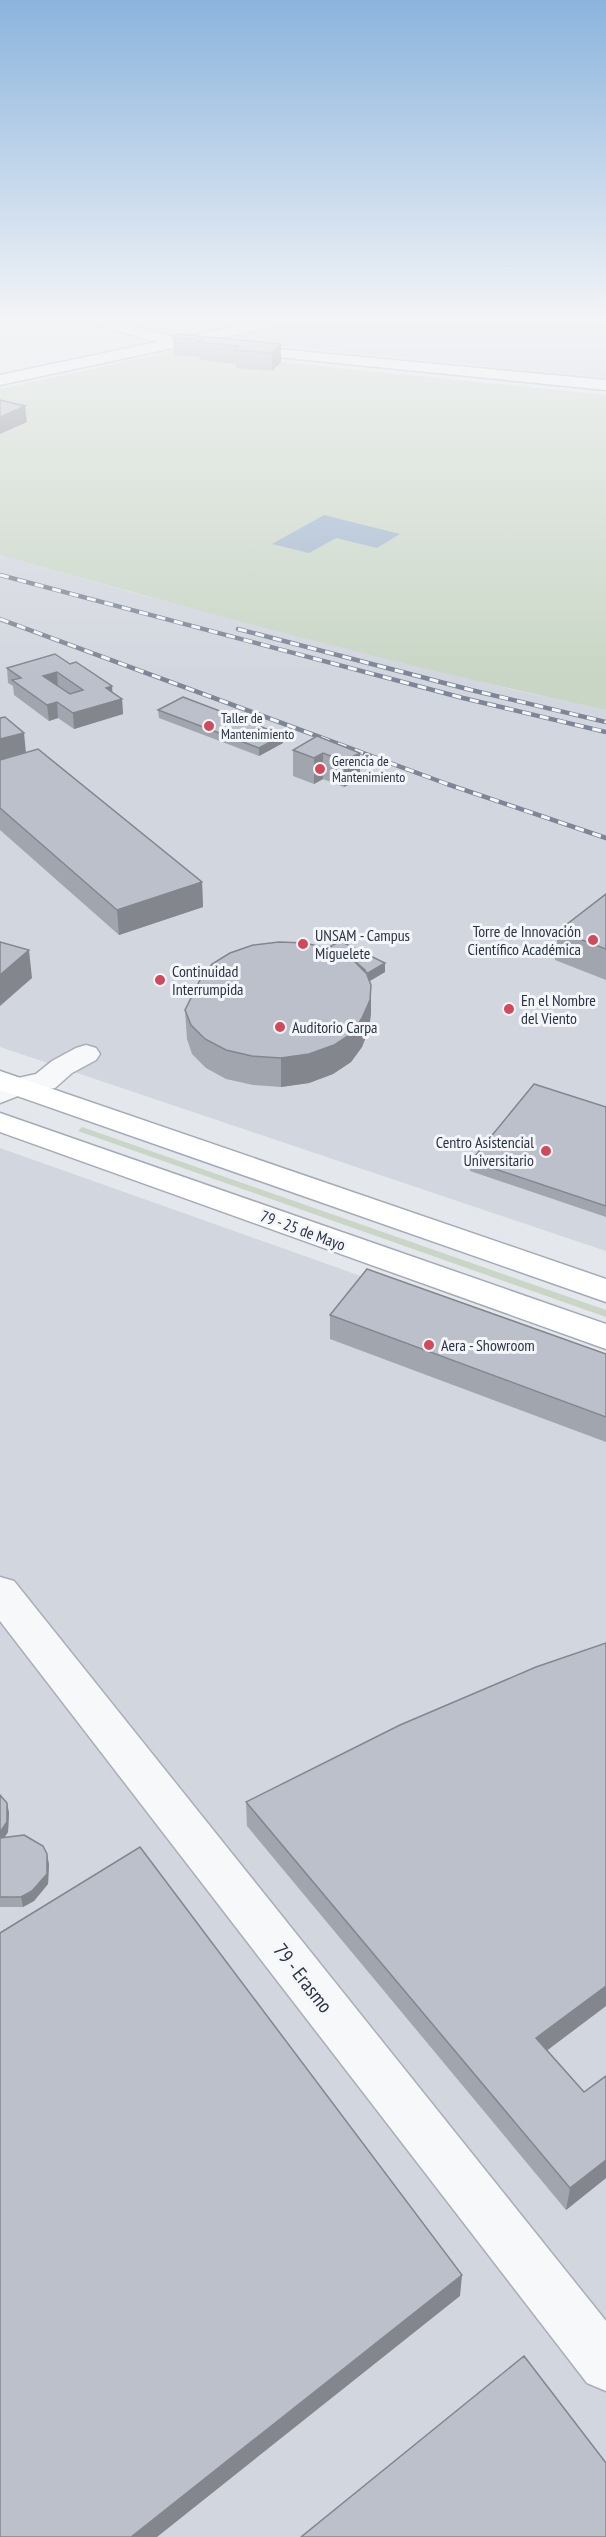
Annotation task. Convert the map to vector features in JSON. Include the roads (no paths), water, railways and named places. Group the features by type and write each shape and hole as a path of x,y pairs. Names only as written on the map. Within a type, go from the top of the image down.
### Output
{"main road":[{"path":"5,1087 606,1291"},
{"name":"79 - 25 de Mayo","path":"0,1122 606,1338"}],"street":[{"path":"5,1087 45,1082 62,1067 86,1054"},
{"name":"79 - Erasmo","path":"0,1592 606,2364"}],"water":[{"path":"324,515 400,534 377,548 336,538 309,553 272,544"}],"railway":[{"path":"0,575 463,698 606,732"},
{"path":"0,619 447,784 606,838"},
{"path":"238,629 471,690 606,722"}],"place":[{"name":"Taller de Mantenimiento","path":"209,726"},
{"name":"Gerencia de Mantenimiento","path":"320,769"},
{"name":"Torre de Innovación Científico Académica","path":"593,940"},
{"name":"UNSAM - Campus Miguelete","path":"303,944"},
{"name":"Continuidad Interrumpida","path":"160,980"},
{"name":"En el Nombre del Viento","path":"509,1009"},
{"name":"Auditorio Carpa","path":"280,1027"},
{"name":"Centro Asistencial Universitario","path":"546,1151"},
{"name":"Aera - Showroom","path":"429,1345"}]}
